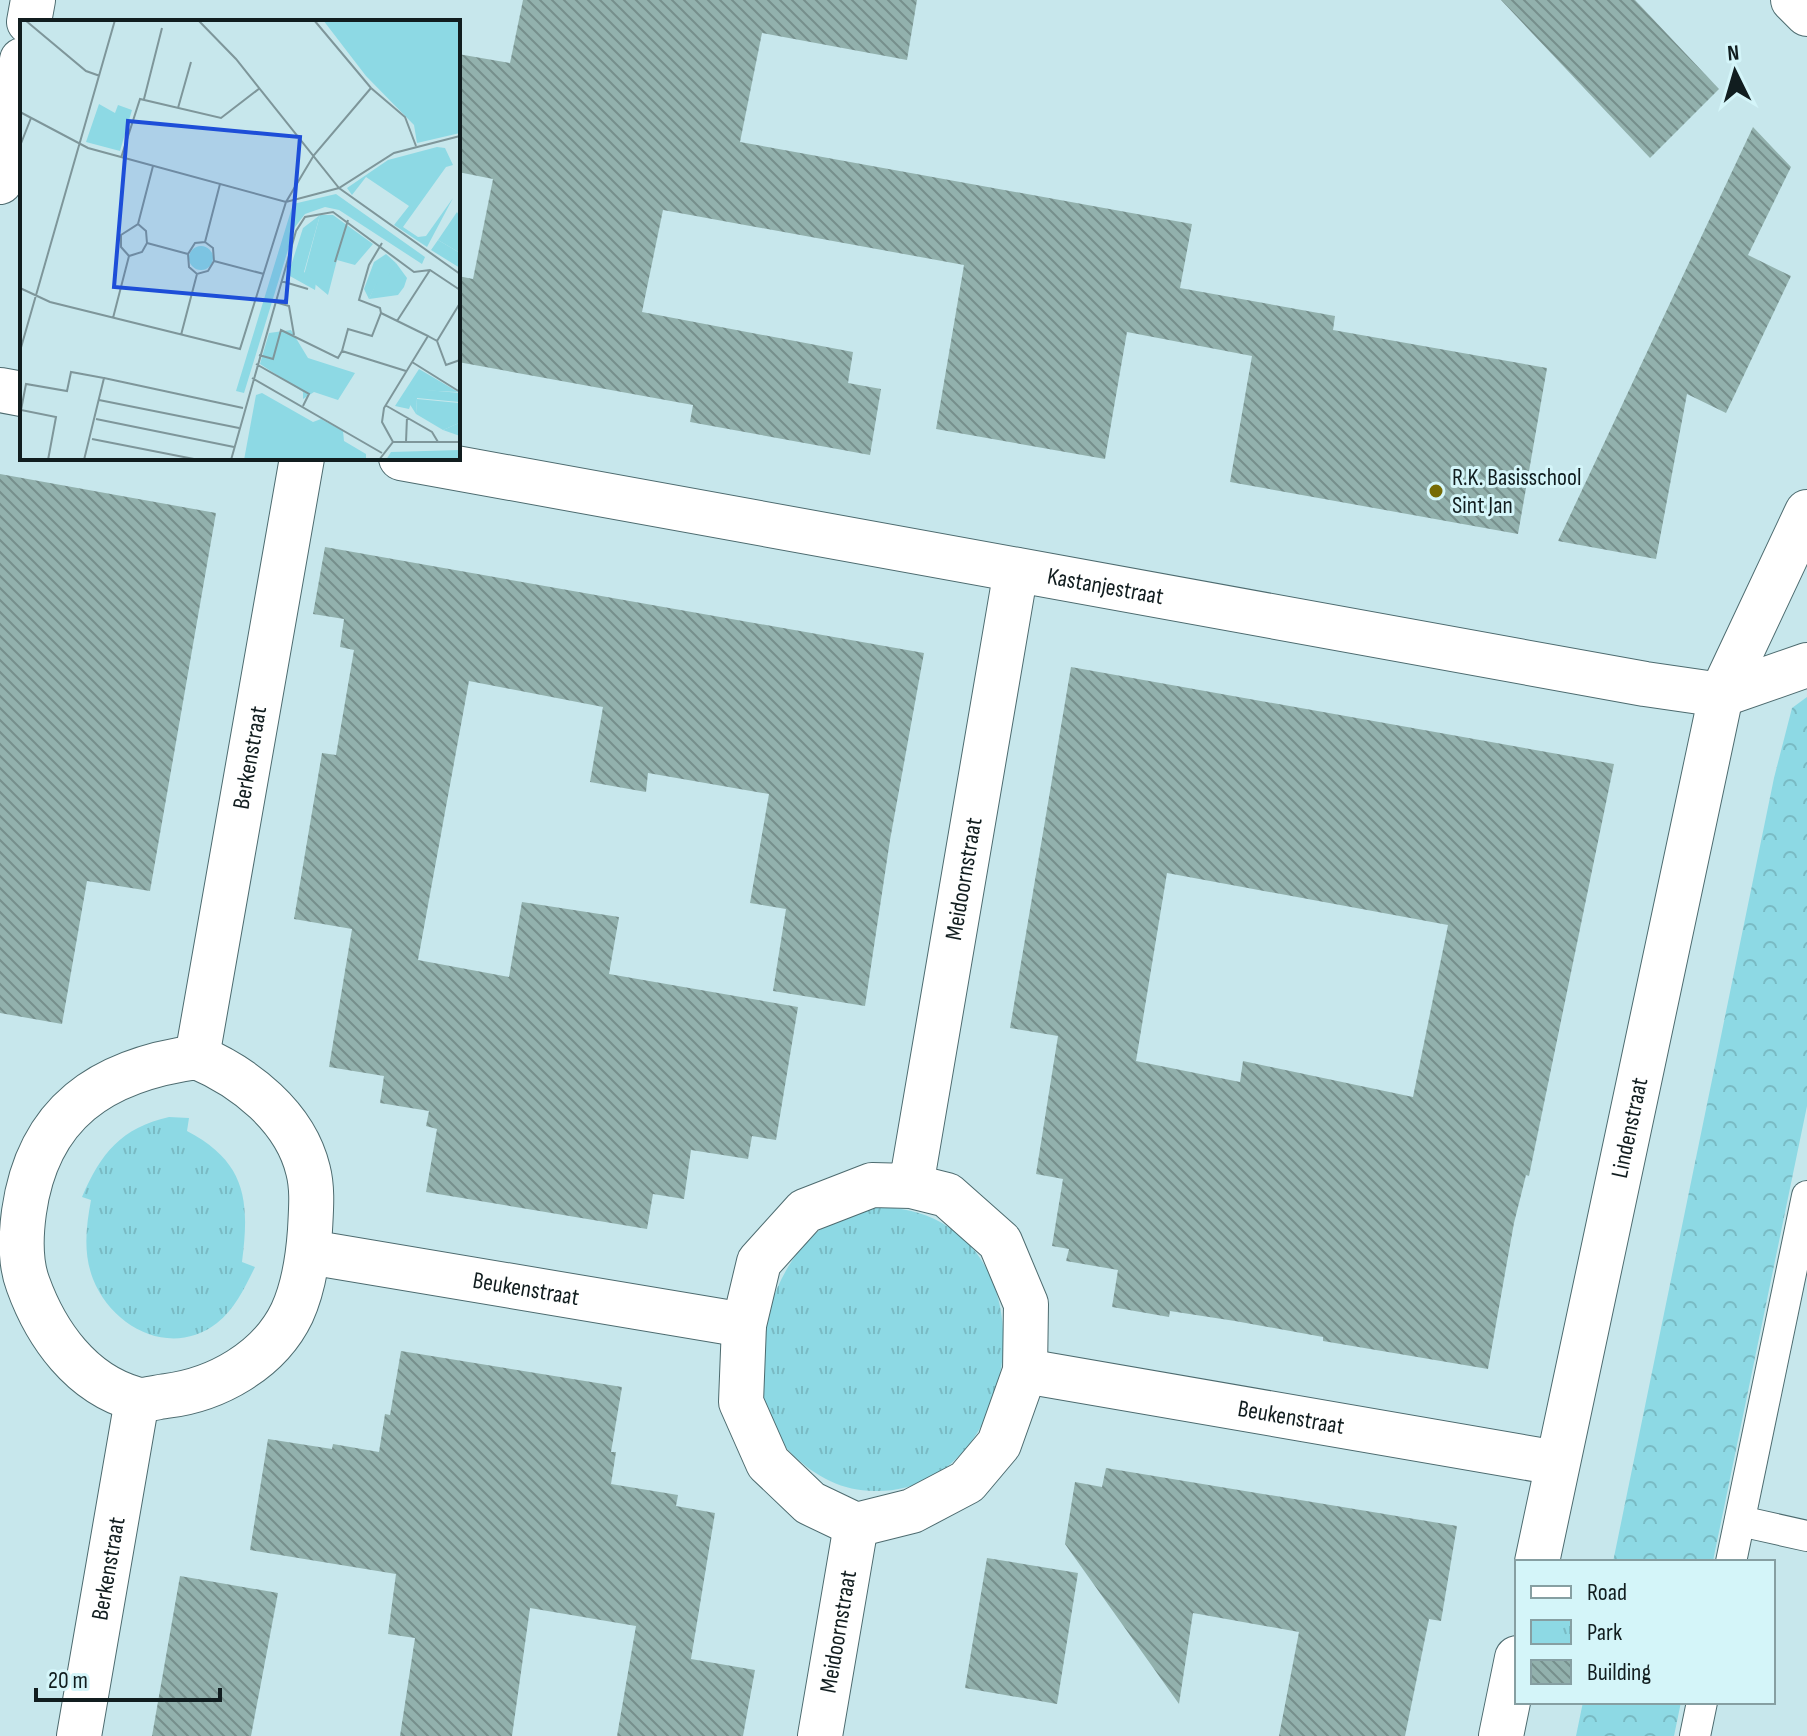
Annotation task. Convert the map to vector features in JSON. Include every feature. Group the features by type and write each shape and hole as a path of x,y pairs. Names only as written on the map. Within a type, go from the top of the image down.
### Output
{"street":[{"path":"29,20 33,0"},
{"path":"1793,0 1807,14"},
{"path":"0,182 20,71"},
{"path":"0,390 20,394"},
{"name":"Berkenstraat","path":"197,1057 302,460"},
{"name":"Kastanjestraat","path":"412,460 1721,695 1807,665"},
{"name":"Lindenstraat","path":"1537,1560 1721,695 1807,512"},
{"name":"Meidoornstraat","path":"911,1186 1016,570"},
{"path":"197,1057 238,1077 284,1121 308,1168 311,1202 309,1252 291,1314 268,1345 231,1377 190,1393 137,1400 94,1378 62,1351 40,1318 25,1279 21,1231 27,1189 41,1152 59,1123 89,1093 117,1076 155,1063 197,1057"},
{"path":"872,1185 911,1186 947,1195 1000,1242 1026,1304 1025,1371 999,1444 967,1482 912,1511 856,1525 810,1503 768,1463 741,1402 744,1325 759,1262 805,1211 872,1185"},
{"name":"Beukenstraat","path":"309,1252 744,1325"},
{"name":"Beukenstraat","path":"1025,1371 1557,1463"},
{"name":"Berkenstraat","path":"79,1736 137,1400"},
{"name":"Meidoornstraat","path":"820,1736 856,1525"},
{"path":"1501,1736 1515,1668"}],"lane":[{"path":"1731,1560 1807,1196"},
{"path":"1740,1521 1807,1536"},
{"path":"1695,1736 1702,1704"}],"green space":[{"path":"1807,697 1807,1106 1713,1560 1613,1560 1774,778 1792,708"},
{"path":"169,1117 189,1118 187,1131 222,1156 232,1170 244,1201 242,1262 255,1267 239,1297 217,1323 200,1333 181,1338 163,1338 146,1333 114,1312 102,1297 88,1259 87,1230 91,1200 82,1197 97,1167 115,1145 138,1128"},
{"path":"882,1207 940,1222 978,1255 999,1301 1003,1354 991,1405 965,1449 926,1480 874,1491 830,1481 793,1455 776,1432 765,1404 761,1374 762,1342 769,1311 780,1281 796,1255 830,1223"},
{"path":"1583,1704 1681,1704 1674,1736 1576,1736"}],"building":[{"path":"523,0 917,0 907,60 762,33 740,142 1192,224 1180,288 1335,316 1333,330 1547,368 1518,534 1230,482 1252,356 1127,332 1105,459 936,429 964,265 663,210 642,312 853,352 848,383 881,389 870,455 690,422 693,405 460,362 460,276 473,279 493,179 460,172 460,54 510,63"},
{"path":"1501,0 1635,0 1719,89 1650,158"},
{"path":"1753,127 1791,167 1748,255 1791,276 1726,413 1687,394 1656,559 1558,541"},
{"path":"0,474 216,513 150,891 87,881 62,1024 0,1013"},
{"path":"325,547 924,653 890,840 865,1006 773,991 786,909 750,903 769,794 648,773 646,792 590,782 603,707 469,681 418,960 509,977 522,902 619,917 609,974 798,1007 776,1140 752,1136 748,1159 691,1150 684,1199 653,1194 647,1229 426,1192 437,1129 426,1126 429,1111 380,1103 384,1076 329,1067 352,929 294,919 322,753 336,755 354,650 340,647 344,619 313,614"},
{"path":"1071,667 1614,764 1529,1176 1526,1175 1514,1223 1488,1369 1323,1341 1323,1337 1235,1321 1170,1311 1169,1317 1112,1307 1118,1270 1066,1261 1069,1249 1052,1246 1063,1179 1036,1174 1058,1036 1010,1028","holes":["1167,873 1448,925 1413,1097 1243,1061 1240,1082 1136,1061"]},
{"path":"401,1351 622,1387 611,1452 616,1452 611,1484 678,1495 676,1506 715,1513 691,1659 755,1670 743,1736 617,1736 636,1626 530,1608 512,1736 400,1736 415,1638 388,1634 396,1574 250,1550 268,1439 332,1449 333,1444 379,1452 385,1414 390,1415"},
{"path":"1106,1468 1457,1526 1441,1621 1429,1619 1405,1736 1279,1736 1299,1632 1193,1613 1179,1704 1065,1544 1075,1482 1102,1487"},
{"path":"987,1558 1078,1573 1057,1704 965,1688"},
{"path":"180,1576 278,1593 251,1736 152,1736"}],"place":[{"name":"R.K. Basisschool Sint Jan","path":"1436,491"}]}
